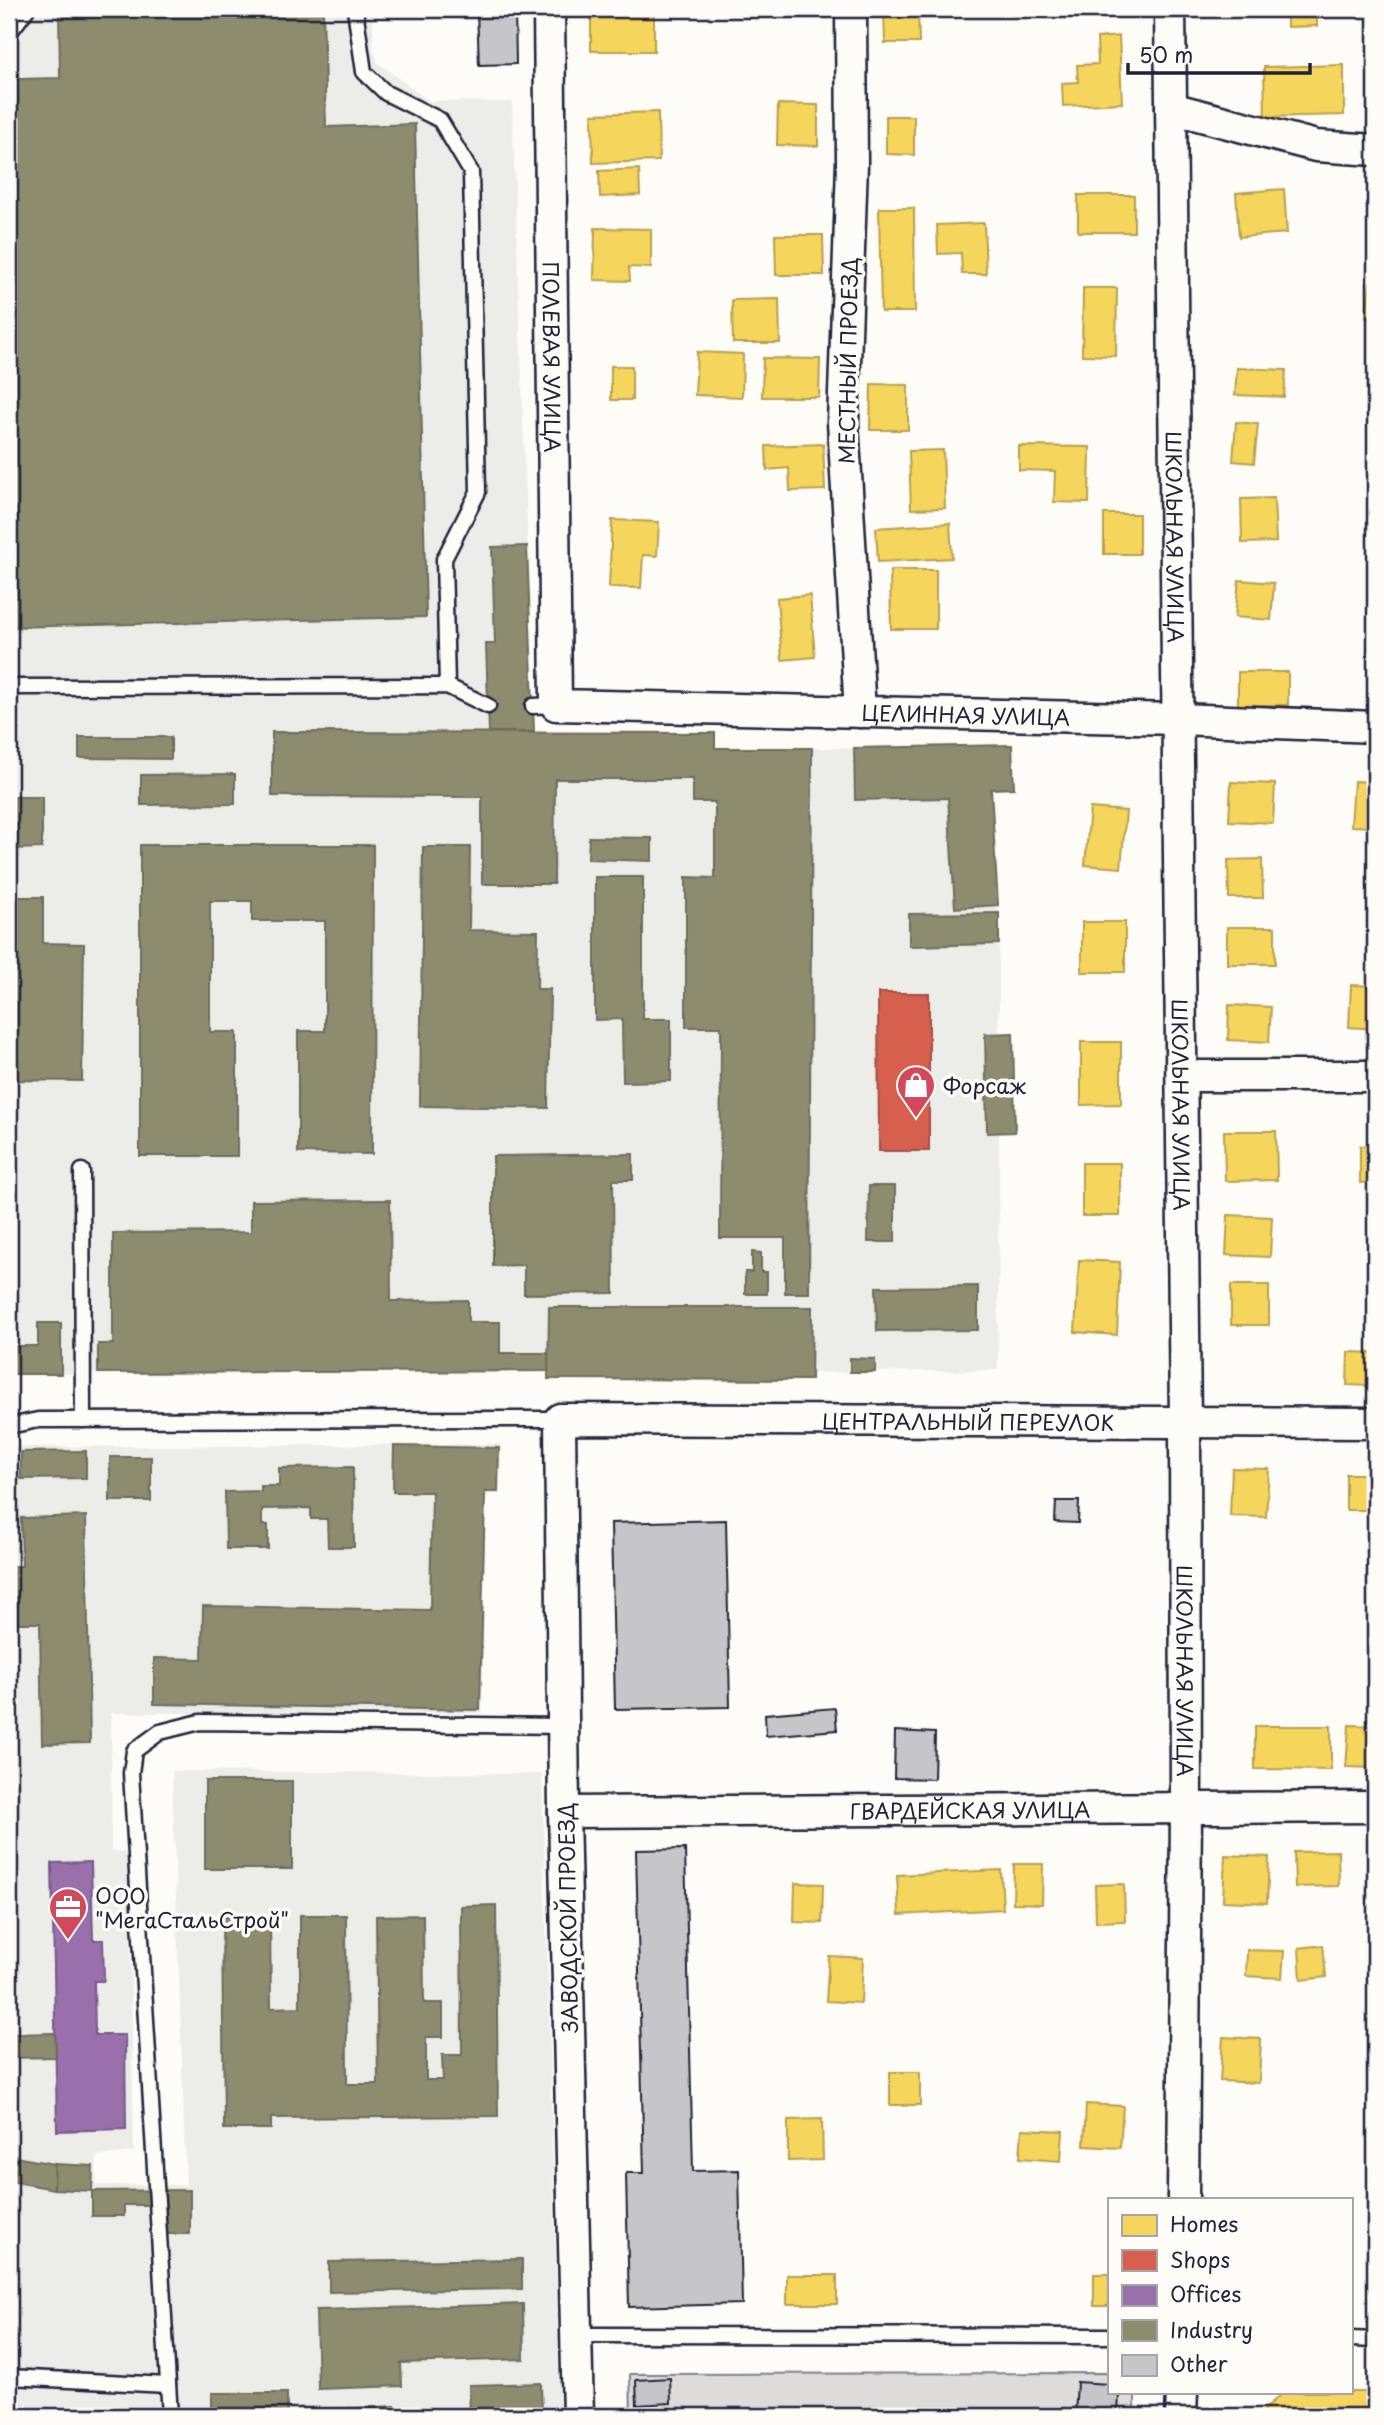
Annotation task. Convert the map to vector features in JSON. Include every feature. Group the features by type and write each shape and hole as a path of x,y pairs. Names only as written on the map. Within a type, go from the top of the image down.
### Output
{"street":[{"name":"ПОЛЕВАЯ УЛИЦА","path":"545,705 548,9"},
{"name":"МЕСТНЫЙ ПРОЕЗД","path":"850,9 852,164 843,422 860,712"},
{"name":"ШКОЛЬНАЯ УЛИЦА","path":"1170,9 1185,1422 1183,2198"},
{"path":"1171,108 1317,146 1375,150"},
{"name":"ЦЕЛИННАЯ УЛИЦА","path":"545,705 1179,719 1375,727"},
{"path":"1182,1076 1375,1076"},
{"name":"ЦЕНТРАЛЬНЫЙ ПЕРЕУЛОК","path":"560,1419 1375,1423"},
{"name":"ЗАВОДСКОЙ ПРОЕЗД","path":"560,1419 564,1812 578,2416"},
{"name":"ГВАРДЕЙСКАЯ УЛИЦА","path":"564,1812 1375,1807"},
{"path":"1181,2416 1182,2394"}],"lane":[{"path":"9,33 27,9"},
{"path":"355,9 364,72 386,93 439,120 471,172 478,492 444,559 447,686"},
{"path":"9,687 447,686 488,706"},
{"path":"82,1171 83,1420"},
{"path":"9,1426 38,1420 560,1419"},
{"path":"170,2416 131,1773 134,1751 160,1732 200,1722 563,1726"},
{"path":"576,2335 1108,2336"},
{"path":"1352,2339 1375,2340"},
{"path":"9,2377 168,2385"}],"shaded area":[{"path":"9,9 373,9 373,49 378,63 429,101 512,102 534,732 715,733 716,748 854,748 991,789 999,913 999,1033 1015,1132 999,1133 998,1370 812,1373 811,1380 548,1379 548,1371 9,1374"},
{"path":"500,1444 499,1494 486,1495 482,1713 111,1713 111,1850 129,1854 134,2152 97,2156 96,2185 186,2185 172,1771 542,1774 560,2416 9,2416 9,1447"},
{"path":"1108,2373 1108,2394 1135,2394 1135,2416 631,2416 630,2374"}],"building: Homes":[{"path":"784,9 820,9 820,17 785,18"},
{"path":"884,9 918,9 919,43 885,43"},
{"path":"1102,9 1132,9 1132,15 1103,15"},
{"path":"1287,9 1317,9 1317,26 1287,27"},
{"path":"591,10 654,10 654,51 591,51"},
{"path":"1119,36 1122,103 1063,106 1062,83 1078,82 1077,65 1098,64 1097,38"},
{"path":"1344,65 1344,115 1265,117 1264,67"},
{"path":"778,104 818,105 818,146 777,145"},
{"path":"658,112 659,161 593,163 592,114"},
{"path":"886,116 914,116 914,155 886,154"},
{"path":"639,169 640,195 600,197 599,171"},
{"path":"1284,189 1287,233 1239,237 1236,193"},
{"path":"1078,195 1134,195 1134,232 1078,232"},
{"path":"879,208 914,208 915,312 881,312"},
{"path":"984,223 986,274 962,274 961,253 938,254 937,225"},
{"path":"595,228 651,229 651,268 629,267 630,281 594,280"},
{"path":"775,235 823,235 824,275 776,275"},
{"path":"1370,283 1375,284 1375,319 1366,318"},
{"path":"1083,288 1117,288 1116,356 1082,355"},
{"path":"779,299 780,343 733,343 732,300"},
{"path":"697,352 743,354 742,397 695,395"},
{"path":"763,358 820,359 819,397 762,397"},
{"path":"611,366 632,366 632,400 611,400"},
{"path":"1237,368 1286,370 1284,397 1235,395"},
{"path":"871,384 908,385 908,430 870,430"},
{"path":"1236,422 1258,424 1254,463 1233,461"},
{"path":"823,444 825,490 790,491 789,468 767,470 766,446"},
{"path":"1019,446 1090,447 1089,503 1054,502 1055,471 1019,470"},
{"path":"943,450 945,508 911,509 909,451"},
{"path":"1274,498 1276,542 1242,543 1241,499"},
{"path":"1104,514 1139,514 1139,554 1104,554"},
{"path":"612,520 659,522 657,556 643,555 641,588 609,587"},
{"path":"950,523 952,558 878,562 876,528"},
{"path":"890,570 936,570 936,629 891,629"},
{"path":"1239,580 1274,583 1271,620 1235,617"},
{"path":"810,595 815,657 782,660 777,598"},
{"path":"1238,672 1288,672 1288,705 1238,705"},
{"path":"1354,781 1375,782 1375,827 1351,826"},
{"path":"1231,782 1275,784 1273,823 1229,821"},
{"path":"1090,808 1126,811 1121,868 1085,865"},
{"path":"1262,859 1263,898 1229,898 1228,860"},
{"path":"1082,922 1125,922 1125,972 1082,972"},
{"path":"1227,927 1275,927 1275,964 1227,964"},
{"path":"1351,985 1375,986 1375,1029 1349,1027"},
{"path":"1229,1005 1271,1007 1269,1042 1228,1040"},
{"path":"1081,1042 1121,1042 1121,1104 1081,1105"},
{"path":"1224,1131 1276,1131 1277,1180 1225,1181"},
{"path":"1375,1145 1375,1182 1360,1183 1360,1146"},
{"path":"1082,1163 1120,1163 1120,1216 1082,1216"},
{"path":"1228,1215 1272,1217 1270,1257 1226,1255"},
{"path":"1079,1260 1120,1262 1117,1335 1075,1332"},
{"path":"1231,1285 1269,1285 1269,1325 1231,1325"},
{"path":"1348,1352 1375,1353 1375,1386 1347,1385"},
{"path":"1232,1468 1269,1469 1266,1517 1230,1516"},
{"path":"1346,1474 1375,1474 1375,1510 1346,1510"},
{"path":"1349,1725 1375,1726 1375,1768 1346,1767"},
{"path":"1255,1726 1331,1726 1331,1770 1255,1769"},
{"path":"1338,1851 1339,1886 1295,1887 1294,1852"},
{"path":"1225,1855 1269,1857 1267,1903 1223,1901"},
{"path":"1014,1864 1043,1864 1042,1904 1013,1903"},
{"path":"1001,1870 1003,1909 899,1915 897,1875"},
{"path":"795,1883 823,1884 822,1923 794,1922"},
{"path":"1124,1884 1125,1921 1096,1922 1095,1885"},
{"path":"1323,1945 1326,1977 1301,1980 1299,1948"},
{"path":"1247,1950 1284,1951 1282,1978 1246,1976"},
{"path":"829,1956 863,1958 861,2003 826,2001"},
{"path":"1223,2037 1261,2039 1259,2083 1220,2081"},
{"path":"890,2072 920,2072 920,2105 890,2105"},
{"path":"1086,2104 1123,2106 1120,2148 1084,2146"},
{"path":"822,2119 823,2160 788,2161 788,2120"},
{"path":"1022,2129 1063,2131 1061,2161 1020,2158"},
{"path":"1094,2274 1108,2274 1108,2306 1094,2306"},
{"path":"787,2275 837,2275 837,2304 787,2304"},
{"path":"1375,2392 1375,2416 1258,2416 1281,2394"}],"building: Shops":[{"path":"878,993 929,993 929,1151 879,1151"}],"building: Offices":[{"path":"91,1862 93,1940 103,1940 104,1981 94,1981 95,2035 125,2035 126,2129 57,2131 52,1863"}],"building: Industry":[{"path":"59,9 323,9 326,127 415,124 426,617 9,627 9,135 19,135 17,79 60,78"},
{"path":"527,546 534,732 489,732 486,644 495,644 492,547"},
{"path":"272,732 715,733 715,748 812,748 809,1293 785,1293 785,1238 720,1238 721,1027 686,1027 686,877 715,878 715,802 693,802 693,779 555,779 554,884 482,884 482,797 272,796"},
{"path":"79,737 171,737 171,759 79,758"},
{"path":"1012,745 1014,788 991,789 998,905 955,908 948,798 855,800 854,748"},
{"path":"235,774 235,804 141,805 141,775"},
{"path":"14,797 42,797 42,848 14,849"},
{"path":"589,837 652,838 652,861 588,859"},
{"path":"140,845 373,845 372,1154 298,1153 298,1031 325,1031 325,921 252,921 252,901 210,901 210,1032 237,1032 237,1156 140,1156"},
{"path":"423,847 470,847 469,930 538,931 537,989 550,989 548,1108 420,1106"},
{"path":"595,877 643,877 643,1019 671,1019 671,1081 623,1082 622,1019 595,1020"},
{"path":"17,897 43,897 43,943 84,944 82,1081 9,1080 9,940 17,940"},
{"path":"999,913 999,944 909,946 909,914"},
{"path":"1013,1033 1015,1132 987,1133 985,1034"},
{"path":"633,1154 633,1180 613,1180 614,1293 524,1294 524,1265 493,1266 493,1156"},
{"path":"869,1186 895,1186 895,1242 868,1242"},
{"path":"390,1200 391,1301 468,1300 468,1322 500,1322 500,1353 548,1353 549,1371 98,1373 98,1344 113,1344 113,1233 251,1232 251,1201"},
{"path":"752,1252 761,1253 761,1272 767,1272 767,1294 745,1294 745,1272 752,1272"},
{"path":"978,1286 978,1330 877,1331 876,1287"},
{"path":"549,1307 812,1307 811,1380 548,1379"},
{"path":"38,1323 61,1323 61,1374 9,1374 9,1346 38,1346"},
{"path":"850,1358 875,1359 875,1372 850,1372"},
{"path":"394,1446 499,1448 498,1492 485,1492 480,1710 154,1704 154,1658 202,1659 203,1606 430,1610 432,1492 393,1492"},
{"path":"86,1451 86,1478 21,1479 21,1452"},
{"path":"110,1457 151,1457 151,1501 110,1501"},
{"path":"353,1467 354,1547 328,1547 327,1519 311,1519 311,1508 262,1509 262,1525 268,1525 268,1549 226,1549 225,1492 261,1491 261,1486 279,1486 279,1468"},
{"path":"86,1516 90,1743 42,1744 40,1623 9,1623 9,1566 22,1566 21,1518"},
{"path":"205,1781 292,1781 292,1869 205,1869"},
{"path":"496,1905 498,2116 271,2118 271,2129 224,2129 222,1917 270,1917 271,2008 300,2007 300,1915 346,1915 347,2084 378,2084 376,1916 423,1915 424,2003 443,2003 443,2037 426,2037 426,2080 443,2080 442,2055 462,2055 461,1906"},
{"path":"55,2033 56,2057 9,2058 9,2034"},
{"path":"9,2156 55,2164 54,2189 9,2181"},
{"path":"55,2164 93,2166 92,2191 54,2189"},
{"path":"190,2190 190,2234 152,2234 152,2205 124,2205 124,2216 92,2216 92,2191"},
{"path":"522,2259 522,2289 329,2292 329,2262"},
{"path":"523,2304 524,2359 401,2363 402,2386 318,2389 316,2310"},
{"path":"541,2383 542,2416 470,2416 469,2385"},
{"path":"212,2393 287,2393 287,2416 212,2416"},
{"path":"395,2406 395,2416 338,2416 338,2409"}],"building: Other":[{"path":"477,9 515,9 516,64 479,65"},
{"path":"1056,1501 1079,1501 1078,1523 1055,1522"},
{"path":"726,1520 730,1707 615,1709 611,1523"},
{"path":"835,1708 837,1730 766,1736 765,1714"},
{"path":"895,1731 935,1733 934,1779 894,1778"},
{"path":"685,1849 693,2171 739,2170 742,2304 629,2307 626,2173 644,2173 636,1850"},
{"path":"670,2378 671,2403 637,2405 636,2380"},
{"path":"1077,2382 1108,2384 1108,2394 1119,2394 1118,2416 1075,2415"}],"place":[{"name":"Форсаж","path":"916,1119"},
{"name":"ООО \"МегаСтальСтрой\"","path":"68,1941"}]}
